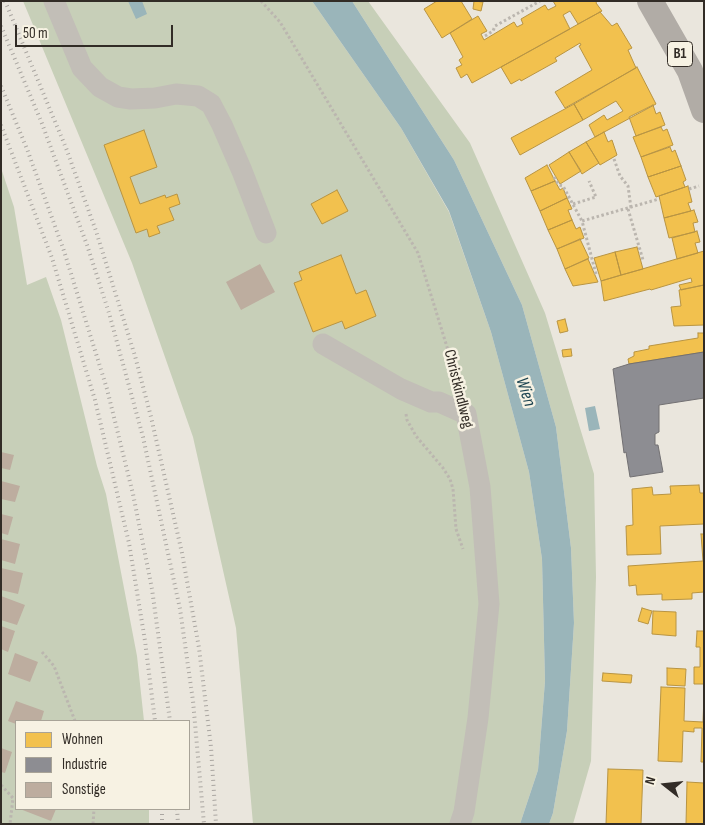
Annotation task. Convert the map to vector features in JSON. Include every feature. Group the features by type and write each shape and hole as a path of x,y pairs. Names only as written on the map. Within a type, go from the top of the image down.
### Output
{"main road":[{"name":"B1","path":"650,1 690,71 704,110"}],"lane":[{"path":"54,1 82,68 100,88 130,99 176,94 198,96 211,104 242,171 266,233"},
{"path":"323,344 411,394 431,402 439,402 466,414"},
{"name":"Christkindlweg","path":"460,824 464,812 478,718 489,604 480,487 466,414"}],"path":[{"name":"Christkindlweg","path":"261,1 280,22 418,253 456,373 466,414"},
{"path":"485,36 493,31 495,26 540,1"},
{"path":"614,159 620,176 628,186 629,208 643,260"},
{"path":"554,177 559,185 563,186 582,221 596,274"},
{"path":"573,204 596,197 588,181"},
{"path":"689,189 699,186"},
{"path":"582,221 659,199"},
{"path":"411,394 406,408 407,420 420,441 450,479 453,489 456,529 465,556"},
{"path":"42,652 54,666 75,720"},
{"path":"1,784 13,798 10,824"},
{"path":"92,824 94,810"}],"green space":[{"path":"23,1 312,1 401,128 449,212 491,332 529,472 542,559 545,681 538,770 520,824 253,824 236,628 193,437 132,263"},
{"path":"352,1 368,1 470,143 545,313 594,474 596,577 591,761 573,824 549,824 553,813 567,731 574,623 571,548 556,427 522,305 454,160"},
{"path":"1,168 14,207 27,285 46,277 61,320 97,466 106,494 137,656 144,720 15,720 15,810 149,810 149,824 1,824"}],"water":[{"path":"128,1 142,1 147,14 136,19"},
{"name":"Wien","path":"312,1 352,1 454,160 522,305 556,427 571,548 574,623 567,731 553,813 549,824 520,824 538,770 545,681 542,559 529,472 491,332 449,211 401,128"},
{"path":"595,406 600,429 589,431 585,408"}],"building: Wohnen":[{"path":"437,1 461,1 472,19 442,38 424,9"},
{"path":"474,1 483,2 481,11 473,9"},
{"path":"553,1 597,1 596,3 602,11 578,24 570,11 563,15 570,29 472,83 467,74 461,78 456,68 462,65 459,60 463,57 450,33 478,16 487,31 481,34 484,40 514,22 517,27 523,24 521,19 545,5 548,10 556,6"},
{"path":"600,12 612,26 617,23 632,48 628,50 636,68 565,108 555,92 592,70 579,46 581,45 580,43 555,58 557,61 521,81 520,79 511,84 501,67"},
{"path":"637,67 656,104 595,137 589,125 604,115 607,120 623,111 616,101 583,120 574,104"},
{"path":"574,104 583,120 520,155 511,138"},
{"path":"653,105 656,114 660,112 665,125 636,136 629,117"},
{"path":"661,127 663,131 667,129 673,145 641,157 633,137"},
{"path":"144,130 157,167 130,177 140,204 165,195 166,198 177,194 180,204 169,208 174,220 157,226 160,233 149,237 147,229 136,233 104,145"},
{"path":"604,132 608,142 612,140 617,155 600,165 586,142"},
{"path":"586,142 599,163 582,174 569,152"},
{"path":"670,147 672,152 675,150 681,166 648,177 641,157"},
{"path":"569,152 581,171 560,184 549,165"},
{"path":"547,165 555,181 531,191 525,178"},
{"path":"681,166 686,180 683,182 685,187 656,197 648,177"},
{"path":"555,181 560,190 563,188 567,198 540,211 531,191"},
{"path":"688,186 692,202 688,203 691,211 664,218 659,196"},
{"path":"337,190 348,211 322,224 311,204"},
{"path":"567,198 572,209 568,210 572,220 548,230 540,211"},
{"path":"694,210 698,222 693,223 695,232 669,238 664,218"},
{"path":"572,220 576,229 580,227 584,238 557,249 548,230"},
{"path":"697,231 700,242 695,243 698,253 677,259 672,238"},
{"path":"580,239 589,258 565,269 557,249"},
{"path":"637,247 643,269 621,275 615,252"},
{"path":"704,251 704,285 681,290 679,285 692,282 691,278 604,301 601,281"},
{"path":"615,252 621,275 601,281 594,258"},
{"path":"341,255 356,294 366,290 376,316 345,329 342,321 313,332 294,283 302,280 299,272"},
{"path":"588,259 598,282 573,286 565,269"},
{"path":"704,285 704,325 674,326 671,307 681,306 679,290"},
{"path":"565,319 568,331 560,333 557,321"},
{"path":"698,333 704,333 704,352 629,364 628,359 634,356 634,352 649,349 649,346 698,338"},
{"path":"571,349 572,356 563,357 562,350"},
{"path":"699,485 700,493 704,493 704,524 660,526 661,554 627,555 626,526 633,525 632,489 652,487 653,495 671,494 670,486"},
{"path":"701,534 704,534 704,592 692,593 692,599 662,600 662,594 637,595 636,585 629,586 628,566 703,561"},
{"path":"642,608 652,611 648,624 638,621"},
{"path":"653,611 676,612 676,636 652,634"},
{"path":"697,631 704,631 704,684 694,684 694,667 700,667 700,647 696,647"},
{"path":"667,668 686,669 685,686 667,685"},
{"path":"603,673 632,675 631,683 602,681"},
{"path":"661,687 685,688 684,721 703,722 704,695 704,762 701,762 702,728 694,728 694,732 683,731 682,762 658,761"},
{"path":"608,769 643,770 641,824 606,824"},
{"path":"687,782 704,783 704,824 686,824"}],"building: Industrie":[{"path":"704,352 704,398 659,405 659,432 655,434 655,445 658,445 663,472 630,477 626,452 624,453 613,369 629,364"}],"building: Sonstige":[{"path":"260,264 275,292 241,310 226,282"},
{"path":"1,452 14,455 10,470 1,468"},
{"path":"1,481 20,486 15,502 1,499"},
{"path":"1,514 13,517 8,535 1,533"},
{"path":"1,539 20,544 15,564 1,560"},
{"path":"1,568 23,573 18,594 1,590"},
{"path":"1,596 25,605 17,625 1,620"},
{"path":"1,626 15,631 8,652 1,649"},
{"path":"15,653 38,662 30,682 8,674"},
{"path":"16,701 44,711 41,720 15,720 15,724 8,721"},
{"path":"1,748 12,752 5,773 1,772"},
{"path":"23,810 56,810 51,821"}],"railway":[{"path":"5,1 66,148 96,231 135,356 151,417 182,553 199,648 211,747 216,824"},
{"path":"1,26 41,121 87,245 109,313 143,437 180,609 193,701 204,824"},
{"path":"1,86 27,149 64,251 107,389 133,494 152,589 170,720"},
{"path":"1,125 52,258 95,400 129,543 145,641 155,720"},
{"path":"162,810 162,824"},
{"path":"177,810 178,824"}]}
